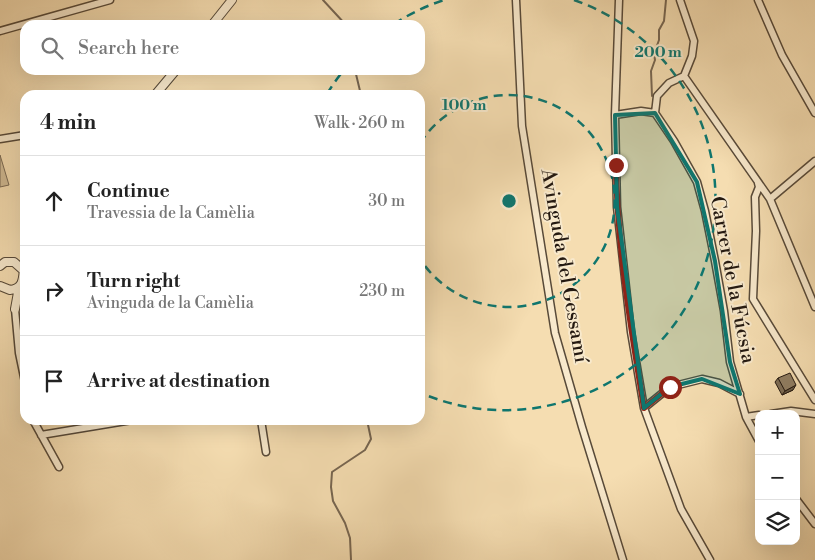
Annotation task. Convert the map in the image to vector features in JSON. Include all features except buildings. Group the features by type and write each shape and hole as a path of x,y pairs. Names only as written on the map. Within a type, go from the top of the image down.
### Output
{"street":[{"path":"39,20 110,0"},
{"path":"216,20 232,0"},
{"name":"Avinguda del Gessamí","path":"516,0 522,126 555,333 623,560"},
{"path":"619,0 615,115 617,207 632,332 644,408 681,509 710,560"},
{"path":"615,115 642,111 655,113 657,96 669,83 684,76 692,56 694,41 680,0"},
{"path":"758,0 782,55 815,113"},
{"path":"0,31 20,25"},
{"path":"159,90 172,75"},
{"path":"684,76 770,199 815,307"},
{"name":"Carrer de la Fúcsia","path":"655,113 674,141 696,182 705,211 715,262 724,311 730,362 746,417 755,433"},
{"path":"0,139 20,136"},
{"path":"770,199 815,161"},
{"path":"758,183 759,187 755,197 756,231 753,298 815,400"},
{"path":"0,266 20,257"},
{"path":"10,262 20,266"},
{"path":"16,308 4,290 19,287 16,308 20,338"},
{"path":"644,408 670,387 702,378 719,383 740,394"},
{"path":"800,412 815,414"},
{"path":"746,417 755,416"},
{"path":"36,425 59,468"},
{"path":"41,435 102,425"},
{"path":"262,425 266,452"},
{"path":"797,500 815,524"}],"highlighted area":[{"path":"655,113 697,182 715,261 730,362 740,394 702,379 670,387 644,408 617,207 615,115"}],"shaded area":[{"path":"0,155 9,185 0,187"}],"waterway":[{"path":"323,0 341,20"},
{"path":"652,96 651,71 659,40 659,30 664,21 666,0"},
{"path":"356,75 360,90"},
{"path":"351,560 350,538 345,523 333,501 331,487 332,472 365,450 371,439 368,425"}],"route":[{"path":"616,165 617,207 632,332 644,408 670,387"}]}
